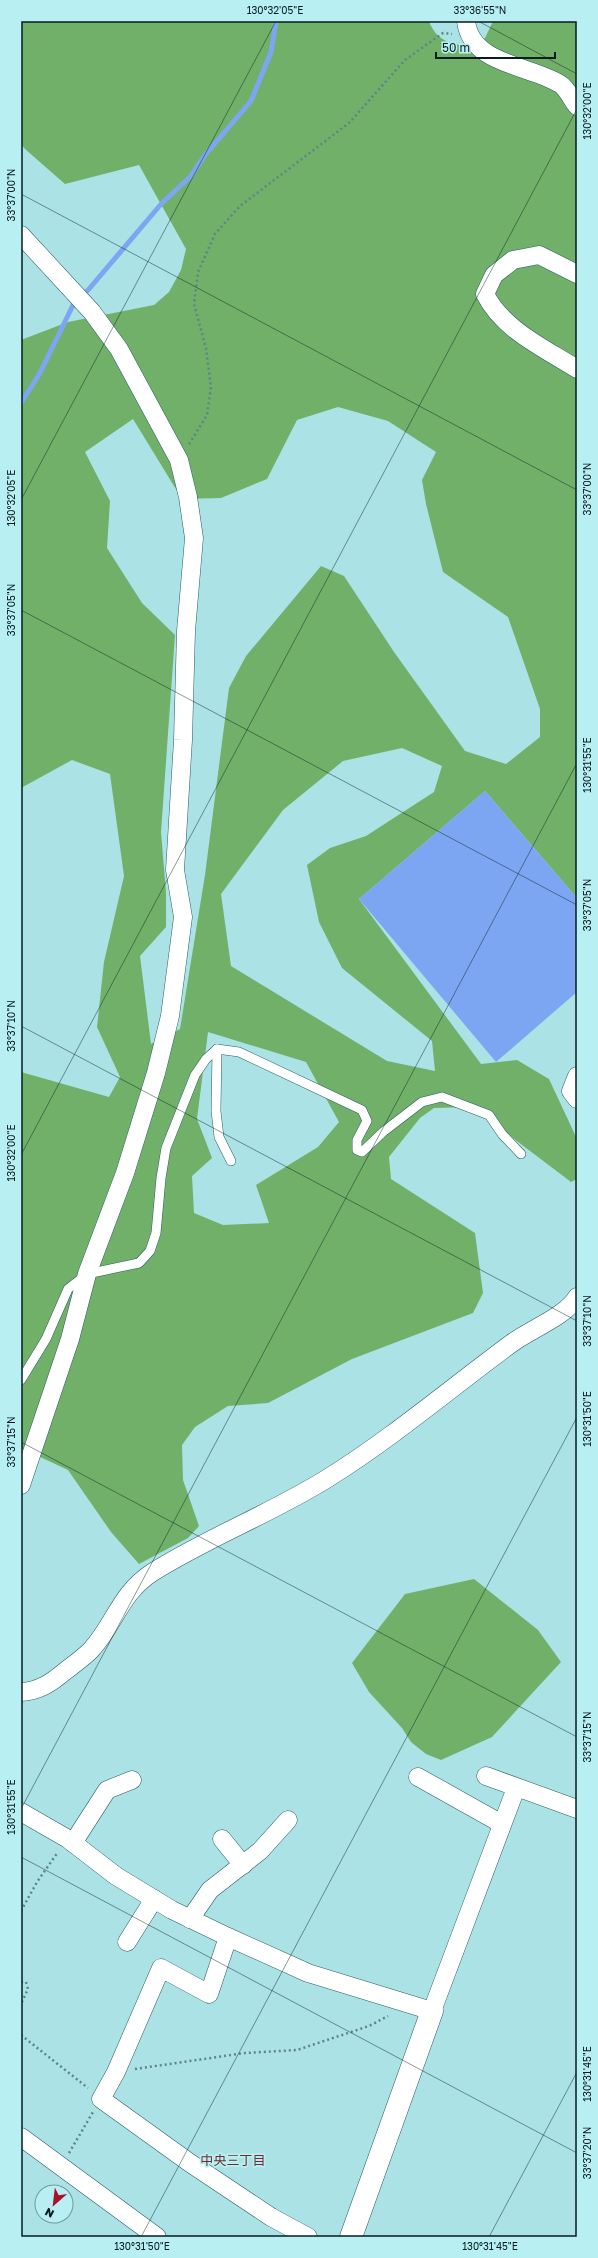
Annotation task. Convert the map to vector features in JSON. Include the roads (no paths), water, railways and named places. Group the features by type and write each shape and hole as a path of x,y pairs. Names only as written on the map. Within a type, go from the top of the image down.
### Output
{"street":[{"path":"467,28 478,47 494,57 561,85 577,106"},
{"path":"21,235 92,312 119,349 179,460 188,497 194,538 186,631 183,740 175,870 183,917 170,1016 156,1073 125,1173 87,1274 70,1339 21,1485"},
{"path":"577,274 539,255 513,260 494,275 485,294 493,310 506,323 577,369"},
{"path":"577,1076 571,1091 577,1099"},
{"path":"21,1692 29,1692 48,1685 91,1649 127,1594 150,1574 185,1552 326,1479 366,1453 521,1336 557,1315 574,1302 577,1297"},
{"path":"486,1776 577,1809"},
{"path":"418,1777 502,1824"},
{"path":"70,1841 107,1790 132,1780"},
{"path":"351,2237 432,2011 516,1788"},
{"path":"21,1812 70,1841 116,1876 190,1919 308,1973 432,2011"},
{"path":"190,1919 210,1890 260,1850 288,1820"},
{"path":"222,1839 243,1865"},
{"path":"127,1942 154,1899"},
{"path":"228,1937 209,1994 161,1968 116,2072 102,2099 190,2162 271,2217 308,2237"},
{"path":"21,2138 155,2237"}],"lane":[{"path":"21,1380 46,1339 68,1289 87,1274 140,1262 150,1251 156,1233 161,1178 166,1148 195,1075 206,1059 217,1049"},
{"path":"217,1049 239,1052 362,1110 367,1121 357,1140 357,1150 362,1152 383,1132 422,1102 442,1097 489,1114 502,1134 521,1154"},
{"path":"217,1049 216,1111 219,1137 231,1161"}],"water":[{"path":"485,791 577,898 577,992 496,1062 359,899"}],"waterway":[{"path":"21,403 40,373 74,303 89,289 162,203 191,176 205,155 251,101 271,52 276,21"}],"district":[{"name":"中央三丁目","path":"233,2160"}]}
